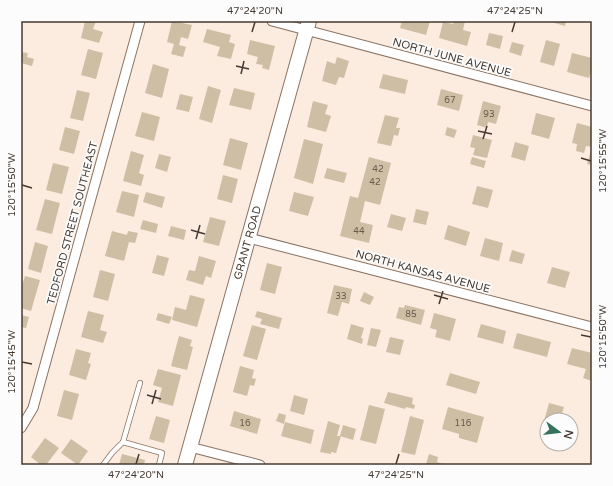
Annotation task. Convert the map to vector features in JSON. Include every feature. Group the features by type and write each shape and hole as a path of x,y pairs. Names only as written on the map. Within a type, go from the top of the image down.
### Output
{"main road":[{"name":"GRANT ROAD","path":"185,465 308,26"}],"street":[{"name":"TEDFORD STREET SOUTHEAST","path":"21,428 33,408 140,21"},
{"name":"NORTH JUNE AVENUE","path":"272,21 308,26 592,106"},
{"name":"NORTH KANSAS AVENUE","path":"249,238 592,328"},
{"path":"190,447 260,465"}],"lane":[{"path":"103,465 123,442 140,383"},
{"path":"123,442 162,453 159,465"}],"building":[{"path":"85,21 96,21 93,29 103,32 99,43 81,38"},
{"path":"172,21 192,25 188,39 181,37 179,45 186,47 183,57 171,54 174,44 167,42"},
{"path":"402,21 430,21 426,35 400,28"},
{"path":"454,21 465,21 463,30 471,32 467,46 439,38 443,22 453,24"},
{"path":"551,21 566,21 565,26"},
{"path":"207,29 231,35 229,42 235,44 231,59 217,56 220,47 203,42"},
{"path":"489,33 503,36 500,49 486,45"},
{"path":"250,40 275,46 269,70 262,68 263,65 256,64 258,57 247,54"},
{"path":"546,40 560,44 554,66 540,62"},
{"path":"512,42 524,45 521,56 509,52"},
{"path":"88,49 103,53 96,79 81,75"},
{"path":"21,52 28,53 27,57 34,59 32,66 21,63"},
{"path":"572,53 592,58 592,68 589,78 567,72"},
{"path":"337,57 349,61 344,78 339,77 336,85 322,81 327,61 335,64"},
{"path":"153,64 169,69 162,98 145,93"},
{"path":"383,74 408,80 405,94 379,88"},
{"path":"208,86 221,90 212,123 199,119"},
{"path":"234,88 255,93 251,110 229,105"},
{"path":"441,89 463,95 459,111 437,105"},
{"path":"77,90 90,93 83,121 70,118"},
{"path":"180,94 193,97 189,112 176,109"},
{"path":"313,101 328,105 325,114 331,116 326,132 307,127"},
{"path":"483,101 501,106 496,124 488,122 487,128 477,125"},
{"path":"142,112 160,117 154,141 135,136"},
{"path":"536,113 555,118 549,139 531,134"},
{"path":"385,115 399,118 396,128 400,128 398,136 394,135 391,146 377,143"},
{"path":"577,123 592,127 592,147 586,146 584,153 576,151 577,144 572,143"},
{"path":"65,127 80,131 74,154 59,150"},
{"path":"447,127 457,130 454,138 445,135"},
{"path":"473,135 492,140 487,158 473,155 475,148 470,147"},
{"path":"230,138 248,143 241,170 223,165"},
{"path":"304,139 323,144 313,184 294,178"},
{"path":"515,142 529,146 525,161 511,157"},
{"path":"591,150 592,151 592,165 587,164"},
{"path":"131,151 144,155 139,173 144,175 141,186 123,181"},
{"path":"159,154 171,157 167,172 155,168"},
{"path":"369,157 391,163 380,205 365,201 360,222 373,225 369,243 340,236 350,196 358,198"},
{"path":"472,157 486,161 484,168 470,164"},
{"path":"53,163 69,167 62,194 46,190"},
{"path":"327,168 347,173 344,183 324,178"},
{"path":"223,175 238,179 232,203 217,199"},
{"path":"477,186 493,190 488,208 472,204"},
{"path":"122,191 139,195 134,217 116,212"},
{"path":"146,192 165,197 162,208 143,202"},
{"path":"294,192 314,197 308,216 289,211"},
{"path":"45,199 60,203 52,234 36,230"},
{"path":"416,209 429,212 426,225 413,222"},
{"path":"391,214 406,218 402,231 387,227"},
{"path":"210,217 226,221 219,246 203,242"},
{"path":"143,220 158,224 156,233 140,229"},
{"path":"448,225 470,232 466,246 444,239"},
{"path":"171,226 186,230 184,240 168,236"},
{"path":"112,231 127,235 128,231 138,233 135,243 129,242 124,261 105,256"},
{"path":"485,238 503,243 499,261 480,256"},
{"path":"35,242 48,246 41,273 28,269"},
{"path":"512,250 525,254 522,264 509,261"},
{"path":"157,255 169,258 164,276 152,273"},
{"path":"199,256 216,261 211,278 206,276 203,285 186,280 189,270 195,271"},
{"path":"267,263 282,267 275,294 260,290"},
{"path":"552,267 570,272 565,288 547,283"},
{"path":"100,270 115,274 108,301 93,297"},
{"path":"25,276 40,280 31,311 21,308 21,289"},
{"path":"334,285 352,289 349,304 342,302 338,316 327,313"},
{"path":"364,292 374,297 370,305 360,301"},
{"path":"190,295 205,299 197,327 172,320 175,307 186,310"},
{"path":"405,305 425,310 421,325 396,318 399,307 404,308"},
{"path":"88,311 104,315 100,330 107,332 103,343 81,337"},
{"path":"257,311 282,318 279,329 260,324 262,319 255,317"},
{"path":"158,313 172,317 169,324 156,320"},
{"path":"434,313 456,319 450,341 435,337 437,330 430,328"},
{"path":"21,315 29,317 26,328 21,327"},
{"path":"351,324 364,328 361,338 363,339 362,344 347,339"},
{"path":"481,324 506,331 503,344 477,337"},
{"path":"252,325 266,329 257,360 243,356"},
{"path":"371,328 381,330 376,347 367,345"},
{"path":"517,333 551,342 547,357 513,348"},
{"path":"179,336 192,340 190,346 193,347 187,370 171,366"},
{"path":"390,337 404,340 400,355 386,352"},
{"path":"572,348 592,353 592,381 583,378 586,369 567,364"},
{"path":"76,349 91,353 88,363 91,364 86,380 69,375"},
{"path":"240,366 254,370 252,378 256,379 254,386 250,385 247,396 233,392"},
{"path":"158,369 181,375 173,406 158,402 162,388 153,385"},
{"path":"450,373 480,382 476,394 446,385"},
{"path":"64,390 79,394 72,420 57,416"},
{"path":"388,392 413,398 412,404 415,405 414,409 406,407 405,409 384,403"},
{"path":"294,395 308,399 304,415 290,411"},
{"path":"549,403 564,407 562,412 546,412"},
{"path":"369,405 385,409 376,444 360,440"},
{"path":"448,407 484,417 477,443 459,438 459,434 442,429"},
{"path":"234,411 261,419 257,434 230,426"},
{"path":"279,413 286,415 284,424 276,421"},
{"path":"156,416 170,420 164,443 149,439"},
{"path":"410,416 424,420 415,455 401,452"},
{"path":"328,421 340,425 337,436 341,436 336,453 331,452 331,454 320,452"},
{"path":"285,422 314,430 311,444 281,436"},
{"path":"343,425 356,429 353,440 340,436"},
{"path":"45,438 59,448 46,465 41,465 31,457"},
{"path":"71,439 88,451 78,465 61,453"},
{"path":"122,454 145,460 144,465 119,465"},
{"path":"429,454 438,457 437,462 446,465 426,464"}]}
